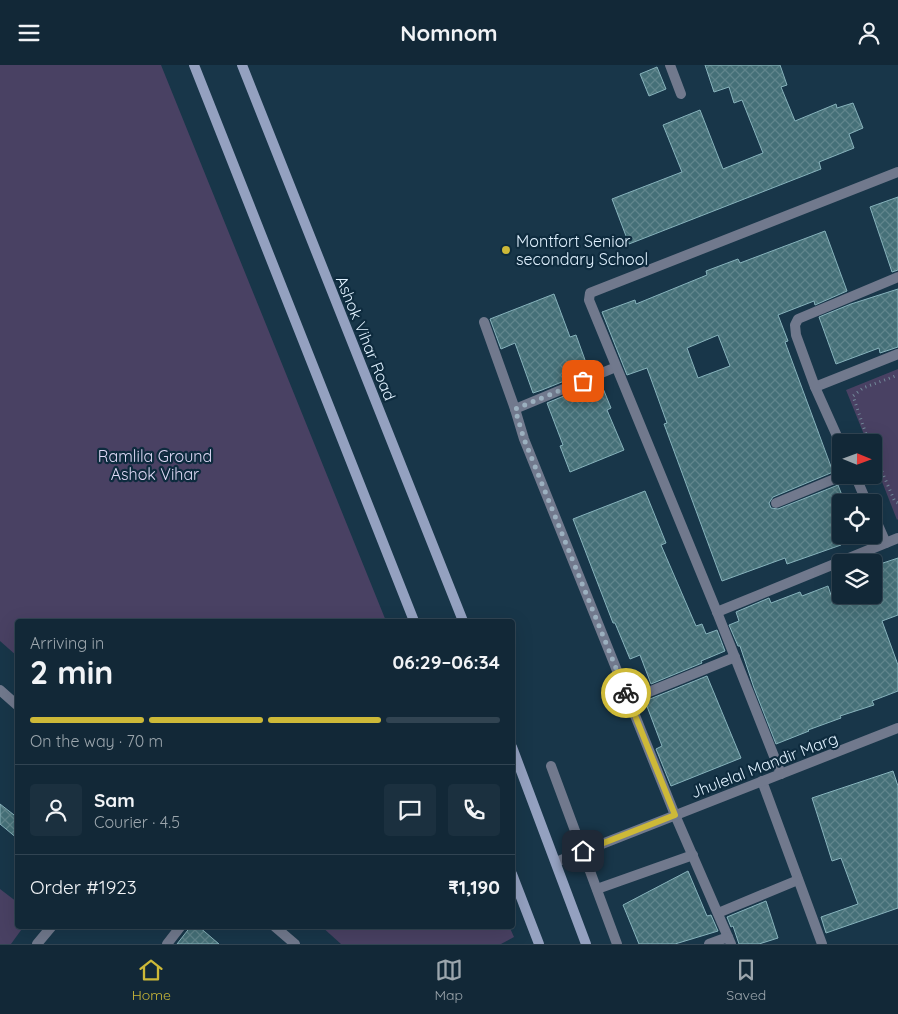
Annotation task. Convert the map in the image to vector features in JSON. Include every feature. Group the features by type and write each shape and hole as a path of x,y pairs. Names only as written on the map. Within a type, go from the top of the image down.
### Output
{"main road":[{"path":"194,65 413,619"},
{"name":"Ashok Vihar Road","path":"242,65 462,619"},
{"path":"515,755 586,944"},
{"path":"515,882 538,944"}],"street":[{"path":"670,65 681,94"},
{"path":"781,774 717,612 589,300 590,293 898,172"},
{"path":"836,434 815,387 796,335 795,325 798,319 898,277"},
{"path":"484,322 524,439 675,815 729,941 709,944"},
{"path":"815,387 898,354"},
{"path":"515,409 616,367"},
{"path":"776,503 832,480"},
{"path":"882,534 886,543"},
{"path":"717,612 898,538"},
{"path":"629,700 735,657"},
{"path":"0,690 15,702"},
{"name":"Jhulelal Mandir Marg","path":"556,862 898,728"},
{"path":"551,765 617,944"},
{"path":"762,781 822,944"},
{"path":"597,889 693,855"},
{"path":"718,913 798,880"},
{"path":"37,944 50,929"},
{"path":"167,944 179,929"},
{"path":"278,929 295,944"}],"path":[{"path":"866,434 853,396 863,388 898,375"},
{"path":"882,476 895,502 898,503"}],"green space":[{"name":"Ramlila Ground Ashok Vihar","path":"0,65 161,65 385,619 15,619 15,654 0,641"},
{"path":"898,369 897,520 882,482 882,434 864,434 846,390"},
{"path":"0,889 15,900 15,929 22,929 11,944 0,944"},
{"path":"324,929 510,929 514,937 501,944 341,944"}],"building":[{"path":"705,65 780,65 787,85 781,87 795,121 836,104 837,108 853,103 863,128 849,134 854,148 819,162 821,169 629,244 612,199 682,172 663,125 700,110 723,169 763,153 742,100 734,103 729,87 714,92"},
{"path":"657,67 666,89 649,96 640,74"},
{"path":"898,197 898,270 892,272 870,207"},
{"path":"825,231 847,291 815,305 814,301 778,315 788,341 785,342 832,472 773,497 769,503 771,508 778,509 838,485 842,494 832,494 832,544 841,545 787,564 785,558 722,581 664,424 667,423 647,368 627,375 602,312 635,300 636,304 707,275 706,271 738,259 740,263","holes":["718,335 730,366 698,378 687,348"]},
{"path":"898,289 898,347 880,353 879,348 836,364 819,317 851,304"},
{"path":"554,294 570,337 576,335 589,371 533,393 515,343 501,349 490,319"},
{"path":"600,381 611,408 607,410 624,450 570,472 560,446 563,445 547,403"},
{"path":"645,491 666,543 661,545 696,626 702,624 706,634 717,630 725,651 701,661 702,663 651,684 640,655 630,659 615,623 613,623 573,519"},
{"path":"898,558 898,615 882,621 898,665 898,691 872,701 874,705 840,716 841,718 776,744 740,646 738,646 729,625 739,621 736,612 769,598 771,603 800,592 802,596 828,586 832,595 832,604 882,604 882,563"},
{"path":"707,676 741,758 671,786 656,749 662,746 645,701"},
{"path":"893,771 898,786 898,908 826,933 821,917 858,904 841,858 832,861 812,798"},
{"path":"0,804 15,816 15,836 0,824"},
{"path":"688,871 707,916 711,915 718,931 675,944 639,944 623,905"},
{"path":"766,901 778,938 759,944 739,944 733,926 731,927 727,917"},
{"path":"189,929 202,929 219,944 177,944"}],"way so far":[{"path":"583,381 515,409 524,439 626,693"}],"place":[{"name":"Montfort Senior secondary School","path":"506,250"}],"route":[{"path":"583,851 675,815 626,693"}]}
